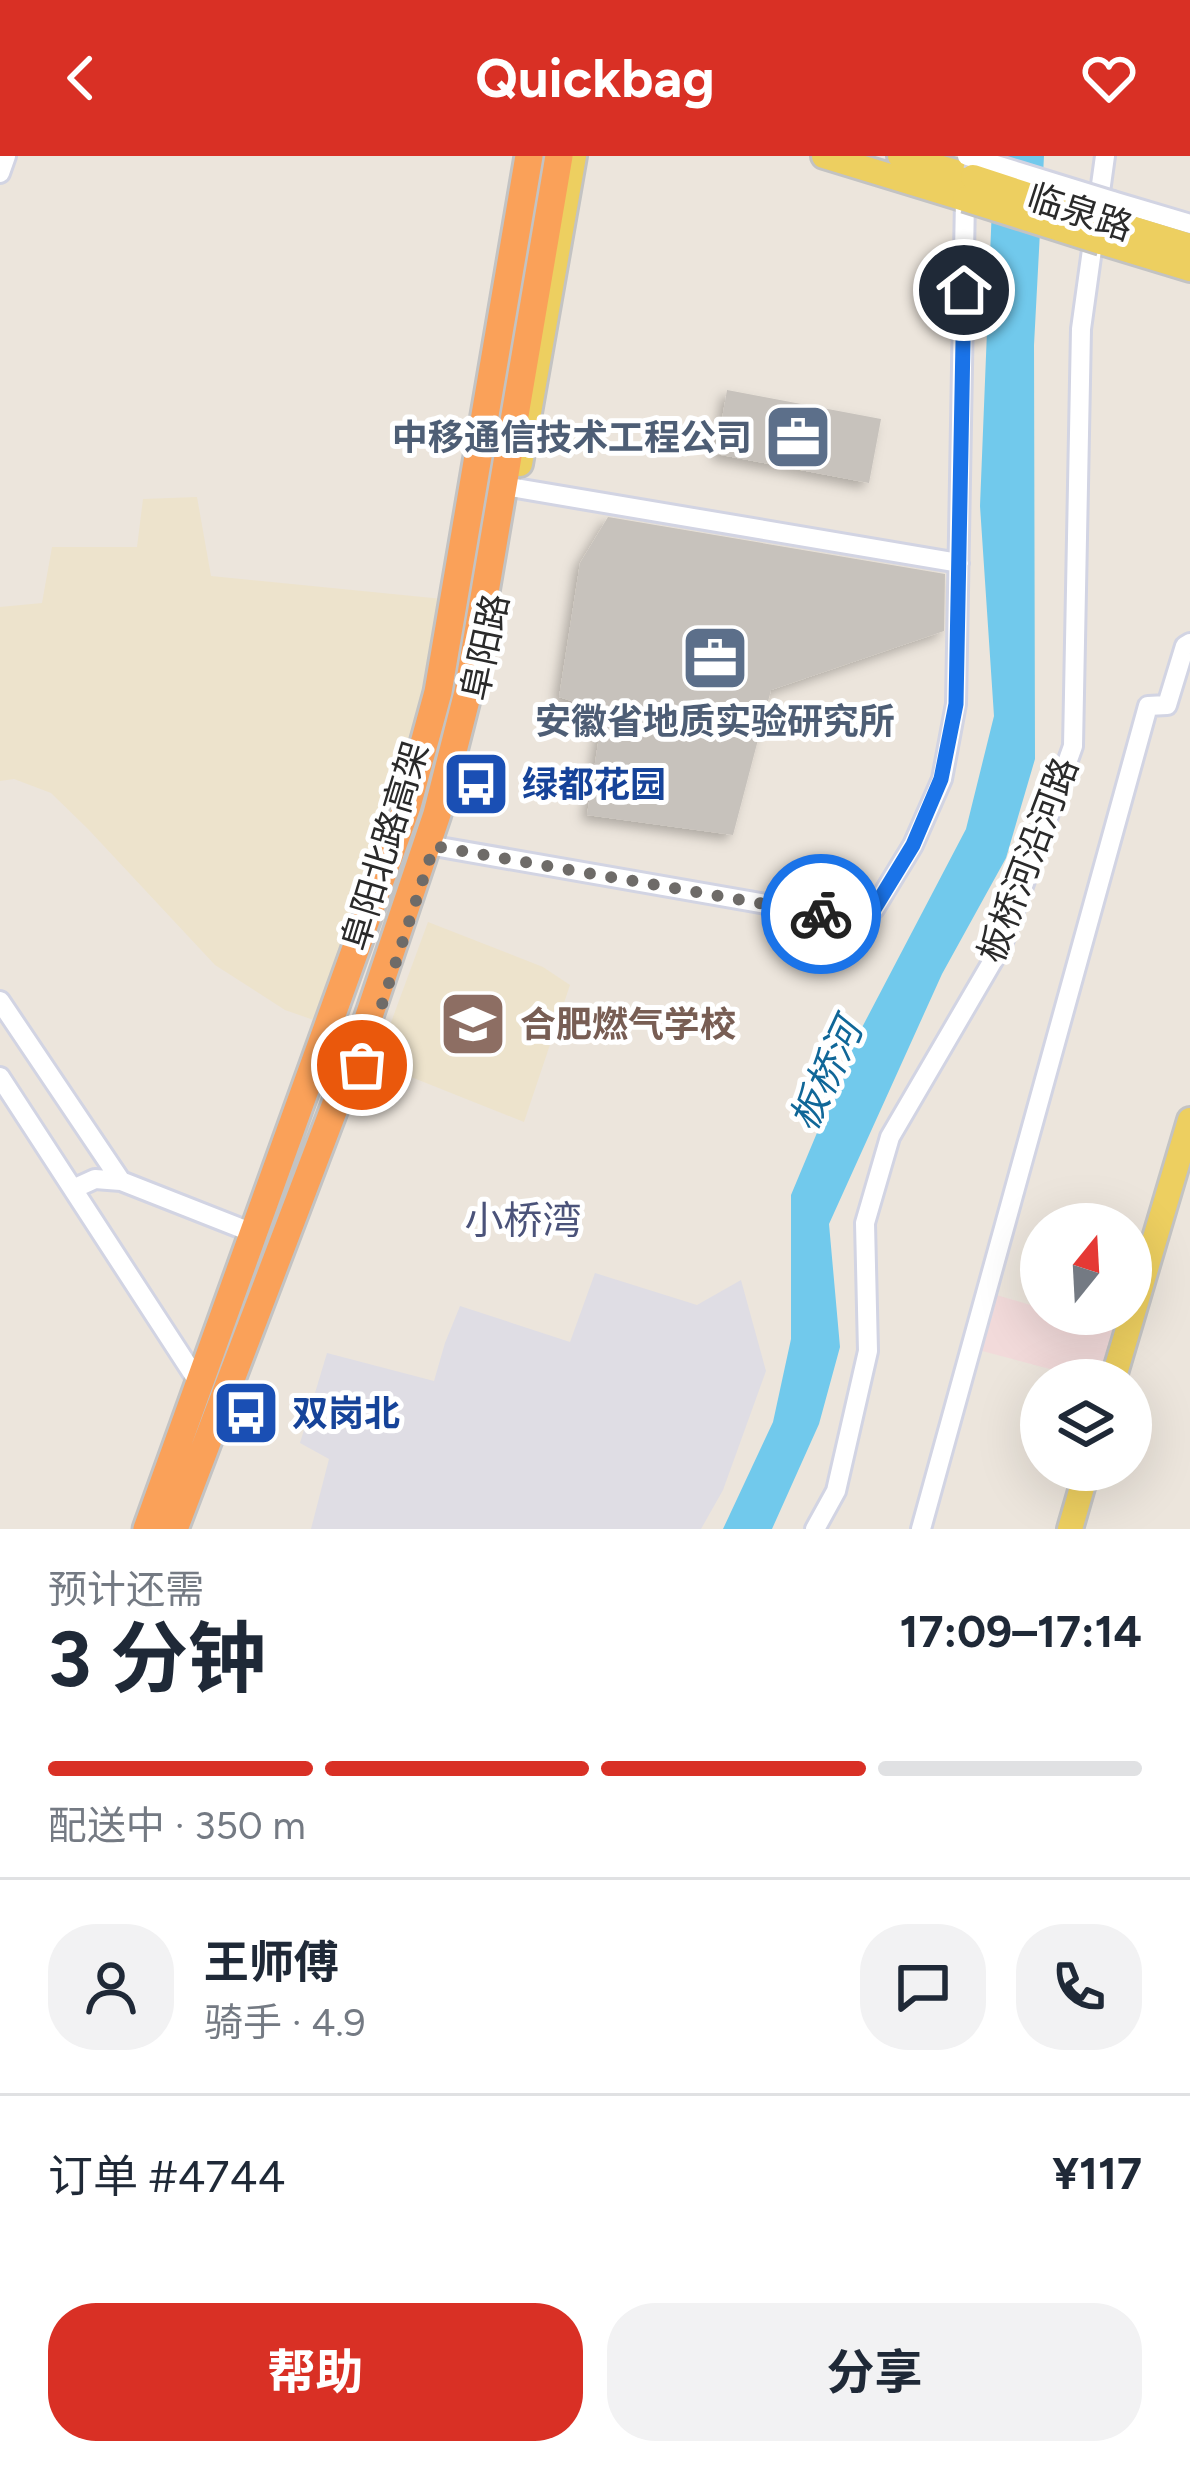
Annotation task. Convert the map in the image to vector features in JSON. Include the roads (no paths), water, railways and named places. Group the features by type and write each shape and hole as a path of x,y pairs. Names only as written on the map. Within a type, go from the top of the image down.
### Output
{"highway":[{"path":"147,1529 407,806 438,692 529,156"},
{"name":"阜阳北路高架","path":"160,1529 353,1022 414,842 458,672 506,408 543,156"},
{"name":"阜阳北路高架","path":"174,1529 367,1022 437,814 468,692 559,156"}],"main road":[{"name":"阜阳路","path":"188,1529 377,1023 450,796 490,637 574,156"},
{"name":"临泉路","path":"824,156 968,172"},
{"name":"临泉路","path":"901,156 968,172 1190,246"},
{"name":"临泉路","path":"1106,221 1190,269"},
{"path":"1119,1359 1190,1120"},
{"path":"1070,1529 1081,1491"}],"street":[{"path":"0,173 6,156"},
{"name":"板桥河沿河路","path":"815,1529 836,1490 868,1351 865,1223 890,1137 1002,945 1073,746 1082,328 1105,156"},
{"path":"434,846 829,915 874,909 913,845 941,779 956,704 968,172"},
{"path":"1106,221 1190,224"},
{"path":"516,488 959,563"},
{"path":"921,1529 1148,706 1167,705 1185,646 1190,643"},
{"path":"0,1001 121,1181"},
{"path":"0,1077 199,1383"},
{"path":"74,1189 95,1179 121,1181 253,1233"}],"water":[{"path":"994,156 1044,156 1034,345 1035,759 1006,858 942,974 829,1224 840,1347 819,1424 772,1529 723,1529 773,1422 791,1339 791,1195 857,1037 966,829 994,716 980,506"}],"place":[{"name":"中移通信技术工程公司","path":"798,437"},
{"name":"安徽省地质实验研究所","path":"715,658"},
{"name":"绿都花园","path":"476,784"},
{"name":"合肥燃气学校","path":"473,1024"},
{"name":"双岗北","path":"246,1413"}],"district":[{"name":"小桥湾","path":"523,1220"}],"water label":[{"name":"板桥河","path":"826,1075"}]}
